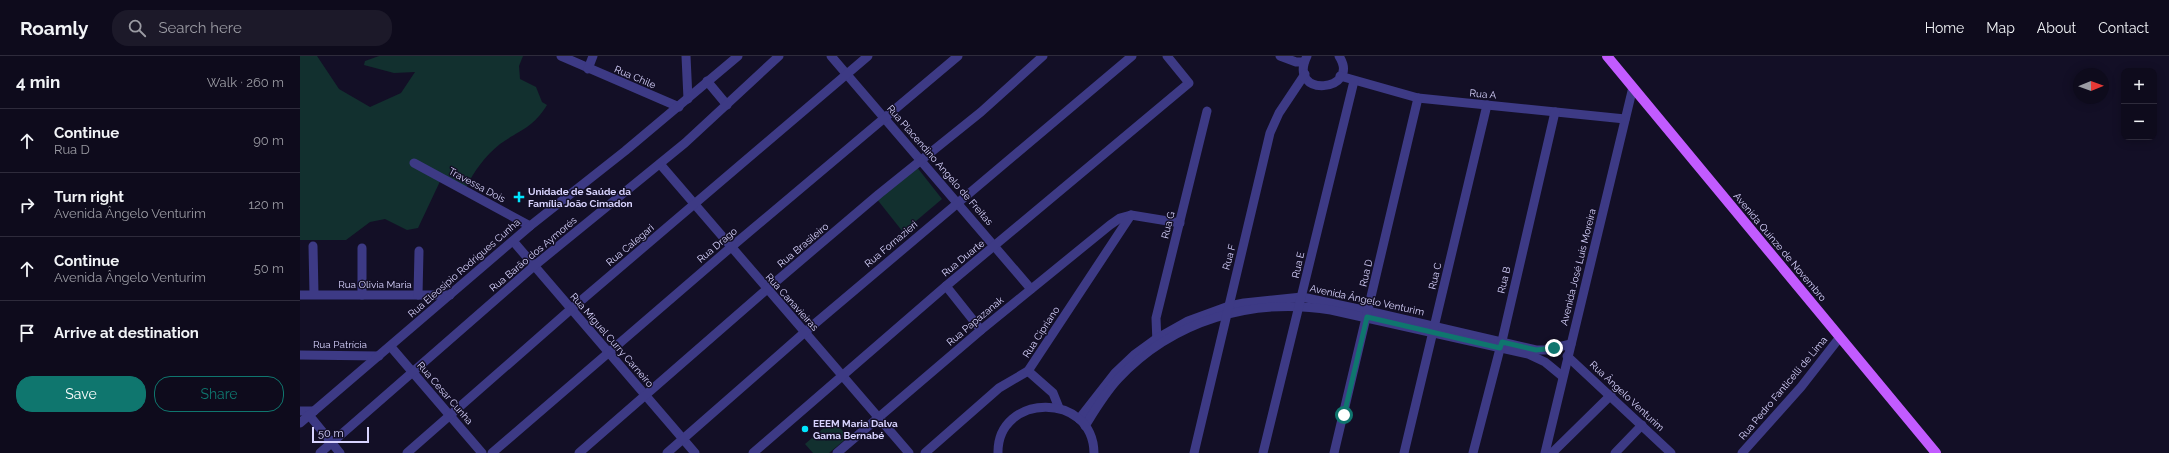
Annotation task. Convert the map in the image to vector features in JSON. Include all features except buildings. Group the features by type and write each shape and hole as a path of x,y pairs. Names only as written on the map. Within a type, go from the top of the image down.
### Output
{"main road":[{"name":"Avenida Quinze de Novembro","path":"1607,56 1936,453"}],"street":[{"name":"Rua Chile","path":"562,56 588,69 679,107"},
{"path":"588,69 593,56"},
{"path":"686,56 688,99"},
{"name":"Rua Eleosipio Rodrigues Cunha","path":"300,423 391,347 530,226 679,107 707,81 738,56"},
{"name":"Rua Barão dos Aymorés","path":"320,453 534,266 660,164 727,105 779,56"},
{"name":"Rua Placendino Angelo de Freitas","path":"831,56 922,160 1031,289"},
{"name":"Rua Calegari","path":"407,453 570,310 868,56"},
{"name":"Rua Drago","path":"492,453 730,248 958,56"},
{"name":"Rua Brasileiro","path":"579,453 766,290 981,112 1043,56"},
{"name":"Rua Fornazieri","path":"667,453 957,202 1132,56"},
{"name":"Rua Duarte","path":"753,453 842,374 1189,83 1167,56"},
{"path":"1280,56 1296,62 1306,59 1305,74 1308,80 1319,87 1332,85 1340,76 1342,64 1339,56"},
{"name":"Rua F","path":"1194,453 1270,133 1280,113 1305,74"},
{"name":"Rua A","path":"1340,76 1418,98 1626,119"},
{"path":"707,81 727,105"},
{"name":"Rua E","path":"1264,453 1354,81"},
{"name":"Avenida José Luis Moreira","path":"1545,453 1562,376 1633,87"},
{"name":"Rua D","path":"1334,453 1418,98"},
{"name":"Rua C","path":"1404,453 1487,105"},
{"name":"Rua G","path":"1156,342 1156,318 1207,111"},
{"name":"Rua B","path":"1473,453 1501,345 1555,112"},
{"name":"Travessa Dois","path":"414,163 530,226"},
{"name":"Rua Canavieiras","path":"660,164 766,290 805,332 910,453"},
{"path":"1132,215 1180,223"},
{"name":"Rua Papazanak","path":"837,453 981,330 1110,225 1120,218 1132,215"},
{"name":"Rua Cipriano","path":"925,453 999,388 1028,371 1132,215"},
{"name":"Rua Miguel Curry Carneiro","path":"513,242 570,310 646,395 695,453"},
{"path":"313,246 314,294"},
{"path":"362,248 362,295"},
{"path":"418,295 419,250"},
{"path":"946,286 981,330"},
{"name":"Rua Olivia Maria","path":"300,295 450,295"},
{"name":"Avenida Ângelo Venturim","path":"1082,422 1115,373 1134,355 1188,321 1273,299 1301,301 1367,314 1501,345 1545,350 1571,344"},
{"name":"Rua Pedro Fanticelli de Lima","path":"1742,453 1801,387 1840,336"},
{"name":"Avenida Ângelo Venturim","path":"1501,345 1536,357 1562,376"},
{"name":"Rua Cesar Cunha","path":"391,347 482,453"},
{"name":"Rua Patrícia","path":"300,355 379,356"},
{"name":"Rua Ângelo Venturim","path":"1567,356 1611,395 1671,453"},
{"path":"1028,371 1053,393 1059,408"},
{"path":"1552,453 1611,395"},
{"path":"998,453 1002,435 1009,423 1019,414 1031,408 1044,406 1059,408 1082,422 1091,438 1094,453"},
{"path":"300,411 311,413 340,453"},
{"path":"1615,453 1642,425"}],"green space":[{"path":"300,56 317,56 339,89 370,107 401,93 415,72 394,73 364,65 365,61 379,56 523,56 519,66 520,79 536,87 542,102 547,105 542,113 531,124 500,144 490,153 476,170 466,188 443,175 418,228 407,230 385,219 370,222 346,240 300,240"},
{"path":"916,166 942,199 903,232 876,198"},
{"path":"833,420 848,437 829,453 813,453 805,444"}],"place":[{"name":"Unidade de Saúde da Família João Cimadon","path":"519,197"},
{"name":"EEEM Maria Dalva Gama Bernabé","path":"805,429"}],"route":[{"path":"1344,415 1367,317 1500,348 1502,342 1536,350 1554,348"}]}
